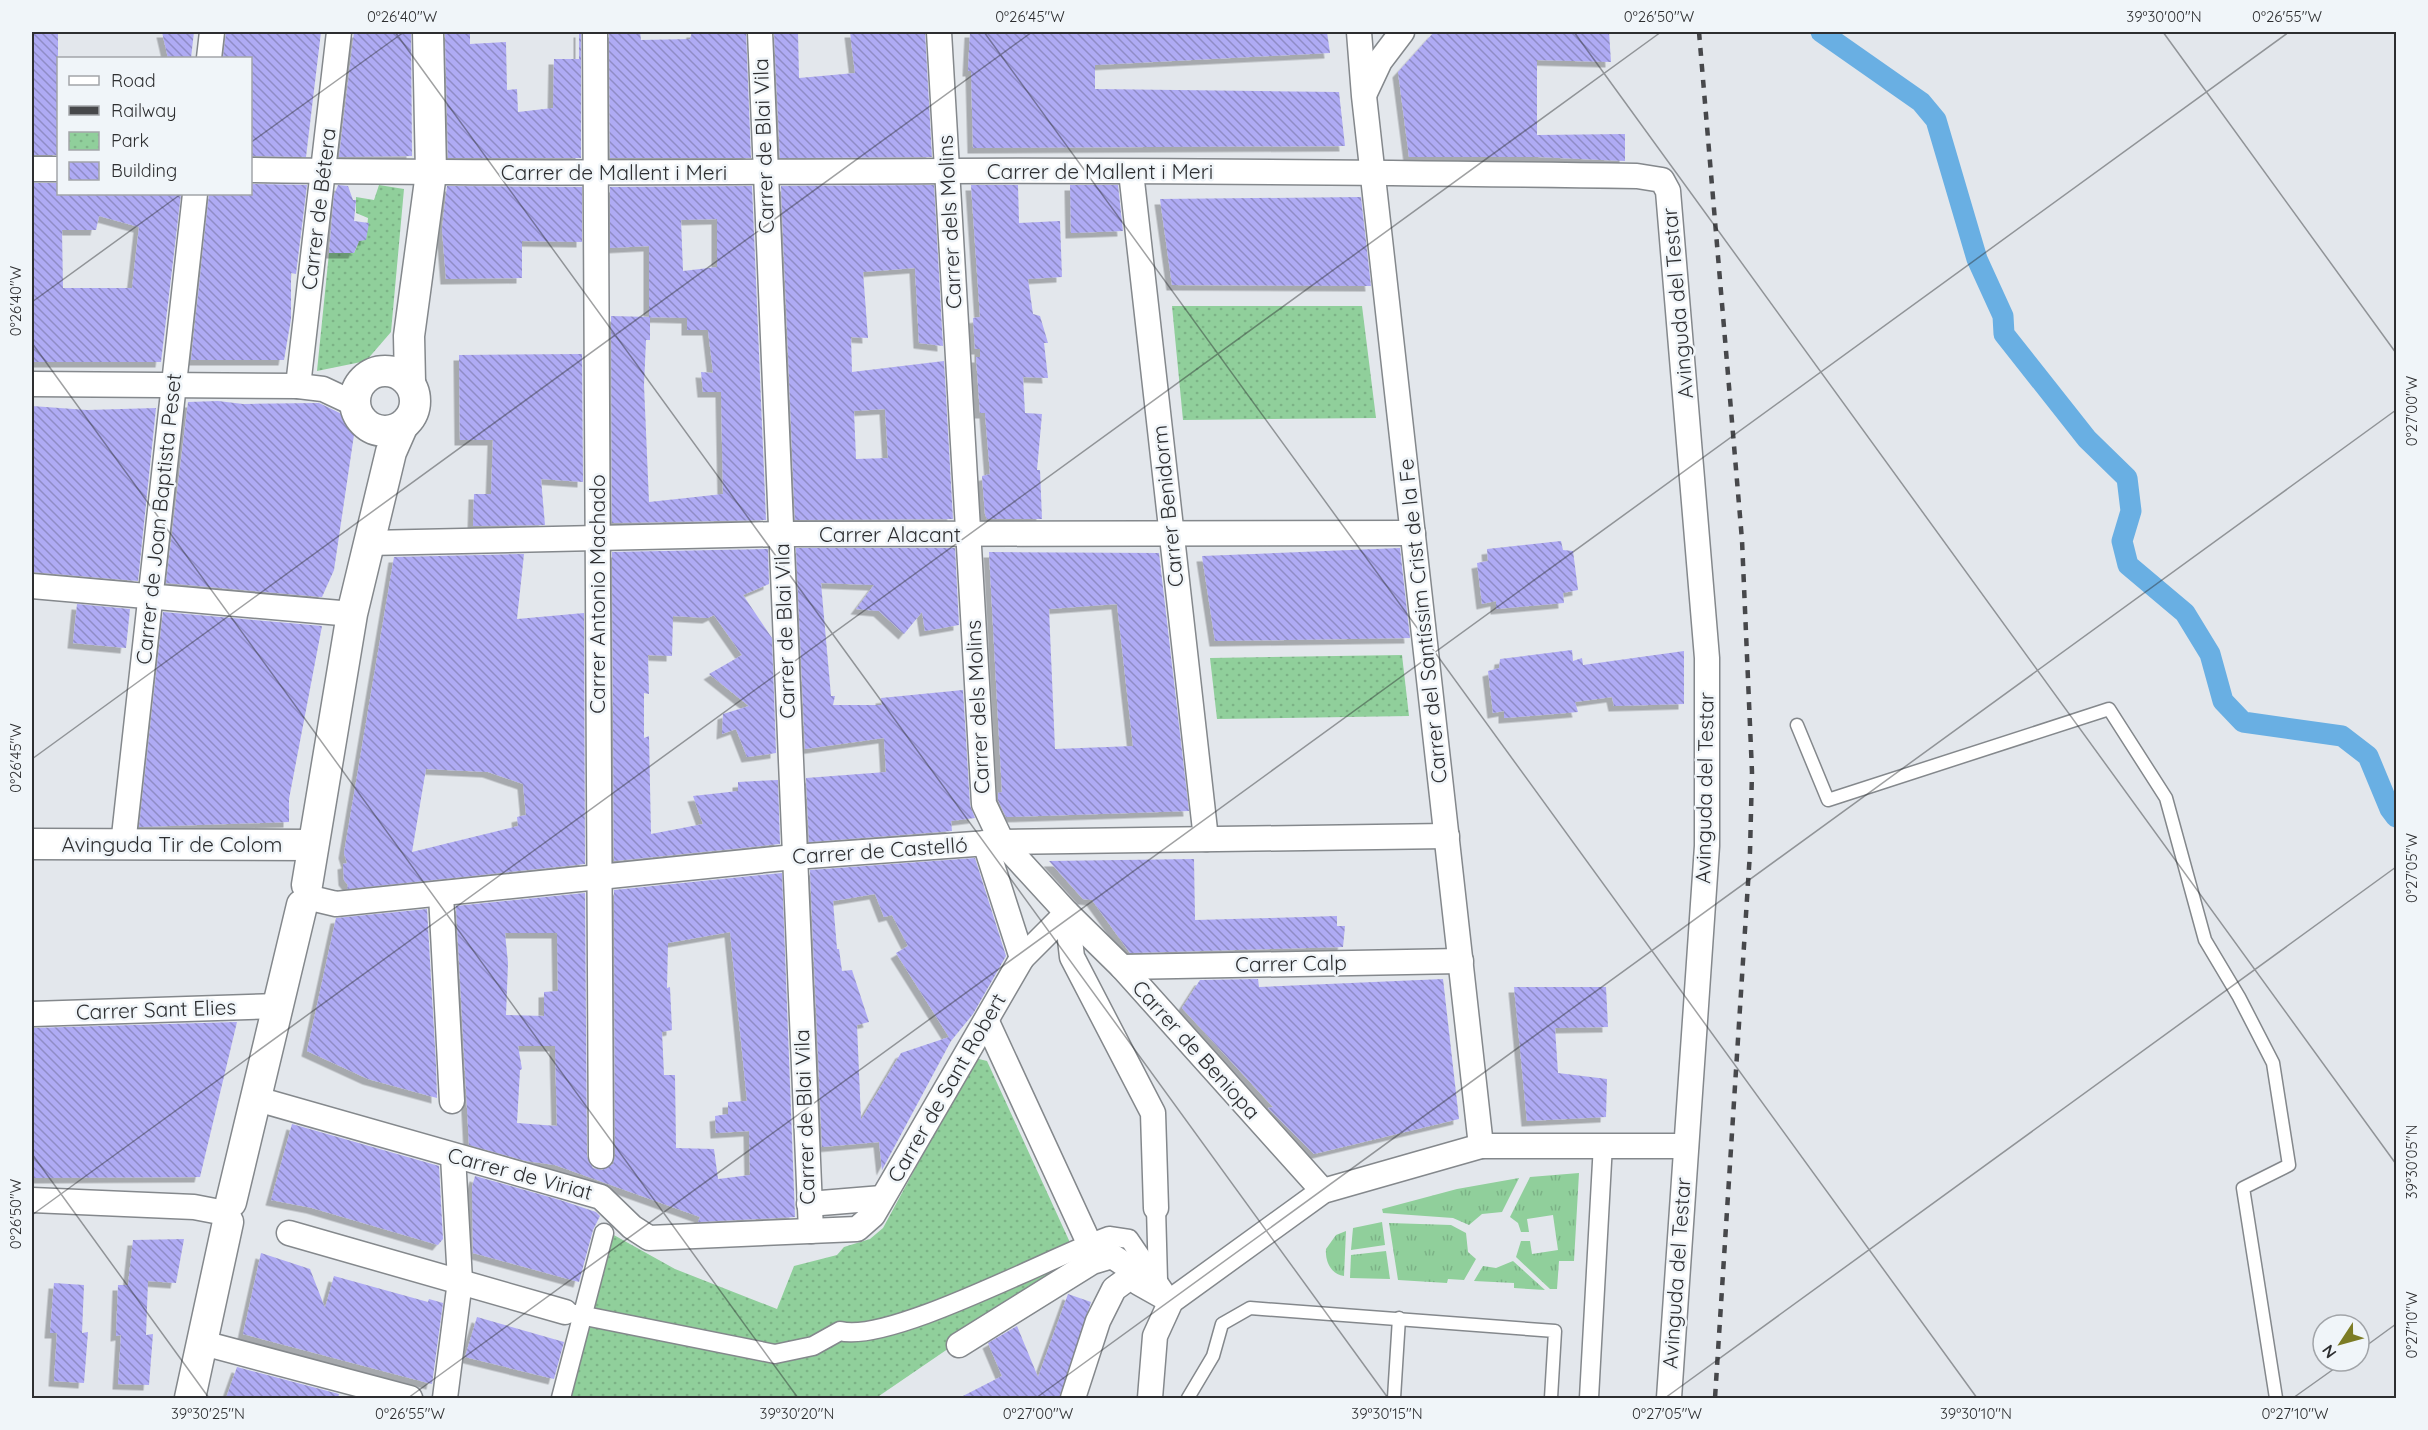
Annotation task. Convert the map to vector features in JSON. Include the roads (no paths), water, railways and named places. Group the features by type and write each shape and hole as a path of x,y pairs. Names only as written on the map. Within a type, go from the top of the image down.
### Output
{"street":[{"path":"209,57 212,32"},
{"name":"Carrer de Bétera","path":"298,386 339,32"},
{"path":"354,601 391,452 402,427 413,414 416,398 410,382 409,336 431,173 428,32"},
{"name":"Carrer Antonio Machado","path":"595,32 602,1156"},
{"name":"Carrer de Blai Vila","path":"760,32 811,1231"},
{"name":"Carrer dels Molins","path":"939,32 984,804 1022,958"},
{"name":"Carrer del Santíssim Crist de la Fe","path":"1359,32 1372,172 1482,1146"},
{"path":"1364,96 1380,61 1402,32"},
{"path":"32,169 57,169"},
{"name":"Carrer de Mallent i Meri","path":"252,171 765,174 947,171 1372,172 1636,169 1662,180"},
{"name":"Carrer Benidorm","path":"1131,172 1206,839"},
{"name":"Avinguda del Testar","path":"1662,180 1668,191 1707,658 1707,846 1669,1398"},
{"name":"Carrer de Joan Baptista Peset","path":"123,845 195,195"},
{"path":"190,1398 203,1343 227,1212 308,896 312,845 354,601 373,448 362,416 357,389 366,377 379,370 409,336"},
{"path":"379,370 396,372 410,382"},
{"path":"32,384 298,386 323,389 386,432 402,427"},
{"name":"Carrer Alacant","path":"368,543 598,540 781,534 1413,533"},
{"path":"32,586 150,594 354,601"},
{"name":"Carrer de Castelló","path":"308,896 336,904 794,857 994,843 1447,836"},
{"name":"Carrer dels Molins","path":"994,843 1067,913"},
{"name":"Avinguda Tir de Colom","path":"32,844 312,845"},
{"path":"441,895 452,1101"},
{"path":"1067,913 1072,957 1153,1113 1158,1280"},
{"name":"Carrer de Sant Robert","path":"811,1231 857,1229 873,1215 987,1022 1022,958 1067,913"},
{"name":"Carrer de Beniopa","path":"1067,913 1122,967 1323,1191"},
{"name":"Carrer Calp","path":"1122,967 1461,961"},
{"name":"Carrer Sant Elies","path":"32,1014 280,1006"},
{"path":"987,1022 1089,1243"},
{"name":"Carrer de Viriat","path":"257,1099 601,1197 632,1227 649,1238 811,1231"},
{"path":"1150,1398 1155,1336 1171,1301 1323,1191 1482,1146 1603,1144 1686,1146"},
{"path":"1589,1398 1603,1144"},
{"path":"445,1398 460,1281 453,1156"},
{"path":"809,1204 882,1198"},
{"path":"32,1200 194,1207 227,1212"},
{"path":"289,1233 573,1314 775,1354 813,1346 840,1331 852,1334 916,1319 1109,1236 1129,1239 1171,1301"},
{"path":"561,1398 573,1314 604,1233"},
{"path":"959,1345 1092,1262 1112,1256 1124,1264 1140,1283 1171,1301"},
{"path":"1073,1398 1106,1305 1114,1289 1132,1275"},
{"path":"203,1343 410,1398"}],"lane":[{"path":"1797,725 1828,800 2109,709 2166,798 2205,940 2239,997 2272,1062 2289,1165 2243,1188 2276,1398"},
{"path":"1188,1398 1213,1356 1222,1324 1250,1308 1555,1331 1551,1398"},
{"path":"1394,1398 1399,1318"}],"waterway":[{"path":"1821,32 1921,102 1936,120 1977,259 2003,316 2004,334 2087,439 2127,478 2131,511 2122,541 2128,565 2185,613 2210,654 2223,701 2243,722 2342,736 2368,756 2390,809 2396,817"}],"railway":[{"path":"1699,32 1742,540 1752,772 1750,852 1715,1398"}]}
